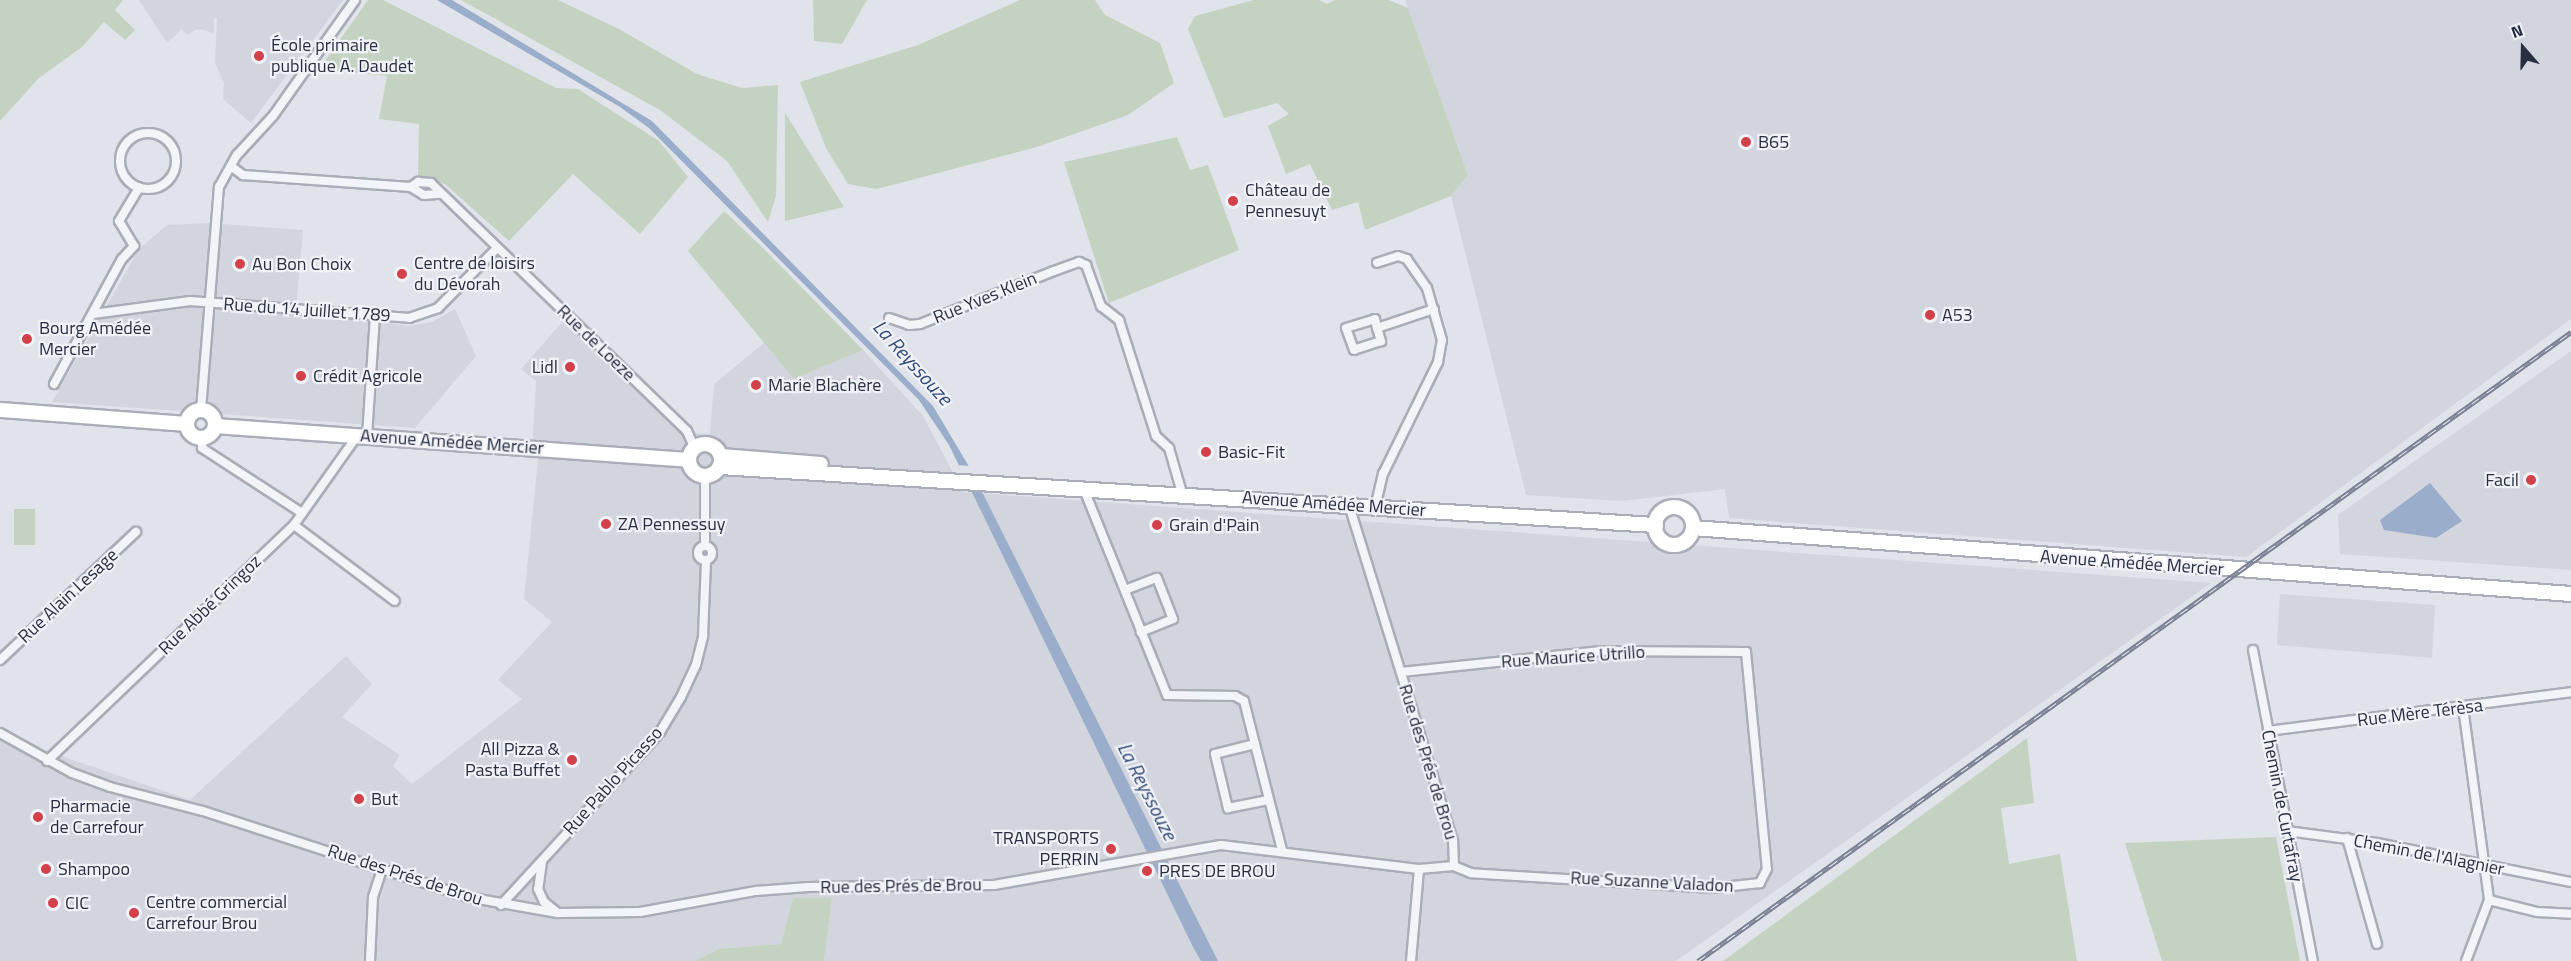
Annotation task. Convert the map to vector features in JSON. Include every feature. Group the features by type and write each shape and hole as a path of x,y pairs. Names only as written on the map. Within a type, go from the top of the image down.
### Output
{"main road":[{"path":"0,410 186,424"},
{"path":"201,410 213,416 215,426 203,438 191,435 186,424 192,412 201,410"},
{"name":"Avenue Amédée Mercier","path":"215,426 691,454 710,444 721,462 1375,508 1656,525"},
{"path":"691,454 692,470 705,477 721,462"},
{"path":"1676,508 1689,514 1693,528 1688,539 1676,545 1659,537 1656,525 1662,512 1676,508"},
{"name":"Avenue Amédée Mercier","path":"1693,528 2571,594"}],"street":[{"path":"201,410 219,187 237,155 273,116 355,0"},
{"path":"54,384 134,246 118,221 139,189 164,185 174,172 172,147 160,136 134,136 122,150 120,169 139,189"},
{"name":"Rue de Loeze","path":"232,167 243,175 411,186 431,183 496,249 687,431 691,454"},
{"name":"Rue de Loeze","path":"411,186 424,195 440,194"},
{"name":"Rue du 14 Juillet 1789","path":"93,314 190,301 409,318 438,308 496,249"},
{"path":"1375,508 1383,474 1438,362 1442,340 1427,288 1407,259 1398,256 1377,263"},
{"name":"Rue Yves Klein","path":"890,318 920,324 1079,262 1086,265 1101,306 1119,320 1156,436 1169,448 1182,493"},
{"path":"1377,328 1434,309"},
{"path":"362,436 375,316"},
{"path":"1375,319 1377,328 1382,341 1354,350 1346,328 1375,319"},
{"name":"Rue Abbé Gringoz","path":"47,761 294,525 362,436"},
{"path":"203,438 202,448 302,513"},
{"name":"Rue Pablo Picasso","path":"501,905 660,732 681,698 696,665 703,636 706,560 697,553 705,546 705,477"},
{"path":"1083,487 1167,695 1240,698 1282,850"},
{"name":"Rue des Prés de Brou","path":"0,733 47,761 110,787 214,814 501,905 558,913 640,912 756,891 808,887 994,885 1168,852 1221,845 1282,850 1419,869 1454,866 1454,841 1349,506"},
{"path":"294,525 395,601"},
{"name":"Rue Alain Lesage","path":"0,660 136,532"},
{"path":"1125,590 1157,578 1173,619 1141,632"},
{"name":"Chemin de Curtafray","path":"2253,650 2313,961"},
{"name":"Rue Maurice Utrillo","path":"1401,672 1601,651 1746,652"},
{"name":"Rue Suzanne Valadon","path":"1454,866 1471,873 1713,888 1760,883 1767,869 1746,652"},
{"name":"Rue Mère Térèsa","path":"2268,731 2571,692"},
{"path":"2463,707 2489,900 2466,961"},
{"path":"1254,744 1215,754 1228,808 1268,800"},
{"name":"Chemin de l'Alagnier","path":"2287,831 2347,838 2571,882"},
{"path":"2347,838 2377,944"},
{"path":"543,859 538,889 544,902 558,913"},
{"path":"370,961 373,897 382,869"},
{"path":"1411,961 1419,869"},
{"path":"2489,900 2537,912 2571,914"}],"shaded area":[{"name":"École primaire publique A. Daudet","path":"139,0 343,0 251,123 223,99 224,83 215,63 217,18 214,18 214,33 198,29 187,35 182,29 167,43"},
{"path":"1405,0 2571,0 2571,319 2246,557 1729,518 1725,489 1622,501 1526,495 1451,196 1468,175"},
{"path":"207,223 303,230 296,310 409,326 432,322 455,309 476,356 415,428 52,402 139,249 167,225"},
{"path":"564,320 678,432 710,434 714,384 766,341 794,379 863,350 923,416 963,492 2211,583 1676,961 824,961 832,899 793,898 781,944 718,949 695,961 0,961 0,735 190,800 346,656 372,684 342,717 400,755 393,766 412,784 522,699 498,680 552,622 524,599 538,460 533,436 536,381 521,369"},
{"path":"2571,351 2571,570 2340,554 2338,515"},
{"path":"2280,594 2435,605 2432,658 2277,645"}],"green space":[{"path":"0,0 123,0 115,10 135,30 125,40 104,22 82,47 39,78 0,121"},
{"path":"368,0 383,0 556,88 578,89 659,141 688,177 640,234 573,174 509,241 445,184 418,176 419,124 379,119 387,76 327,70 322,65"},
{"path":"461,0 558,0 619,29 697,74 742,88 778,85 776,196 768,222 727,161 660,110"},
{"path":"813,0 867,0 842,44 814,41"},
{"path":"1020,0 1095,0 1105,15 1160,43 1174,83 1128,115 1037,147 877,189 848,184 826,148 800,82 918,45"},
{"path":"1254,0 1319,0 1327,4 1335,0 1388,0 1408,8 1468,175 1451,196 1365,230 1358,202 1332,210 1310,164 1286,174 1268,126 1289,114 1277,103 1224,118 1188,29 1195,16"},
{"path":"785,113 844,207 785,221"},
{"path":"1177,137 1190,170 1208,165 1239,250 1109,303 1064,162"},
{"path":"724,211 863,350 794,379 688,251"},
{"path":"14,509 35,509 35,545 14,545"},
{"path":"2027,738 2034,803 2001,808 2009,864 2060,854 2077,961 1723,961"},
{"path":"2276,837 2300,961 2162,961 2125,843"},
{"path":"793,898 832,898 824,961 695,961 718,949 781,944"}],"water":[{"path":"437,0 452,0 652,121 933,406 971,470 1218,961 1201,961 1193,947 949,445 919,400 649,128 620,107"},
{"path":"2430,483 2462,521 2436,538 2384,530 2380,520"}],"pier":[{"path":"954,465 972,466 985,492 966,491"}],"railway":[{"path":"1698,961 2571,332"}],"place":[{"name":"École primaire publique A. Daudet","path":"259,56"},
{"name":"B65","path":"1746,142"},
{"name":"Château de Pennesuyt","path":"1233,201"},
{"name":"Au Bon Choix","path":"240,264"},
{"name":"Centre de loisirs du Dévorah","path":"402,274"},
{"name":"A53","path":"1930,315"},
{"name":"Bourg Amédée Mercier","path":"27,339"},
{"name":"Lidl","path":"570,367"},
{"name":"Crédit Agricole","path":"301,376"},
{"name":"Marie Blachère","path":"756,385"},
{"name":"Basic-Fit","path":"1206,452"},
{"name":"Facil","path":"2531,480"},
{"name":"ZA Pennessuy","path":"606,524"},
{"name":"Grain d'Pain","path":"1157,525"},
{"name":"All Pizza & Pasta Buffet","path":"572,760"},
{"name":"But","path":"359,799"},
{"name":"Pharmacie de Carrefour","path":"38,817"},
{"name":"TRANSPORTS PERRIN","path":"1111,849"},
{"name":"Shampoo","path":"46,869"},
{"name":"PRES DE BROU","path":"1147,871"},
{"name":"CIC","path":"53,903"},
{"name":"Centre commercial Carrefour Brou","path":"134,913"}],"water label":[{"name":"La Reyssouze","path":"913,362"},
{"name":"La Reyssouze","path":"1148,791"}]}
